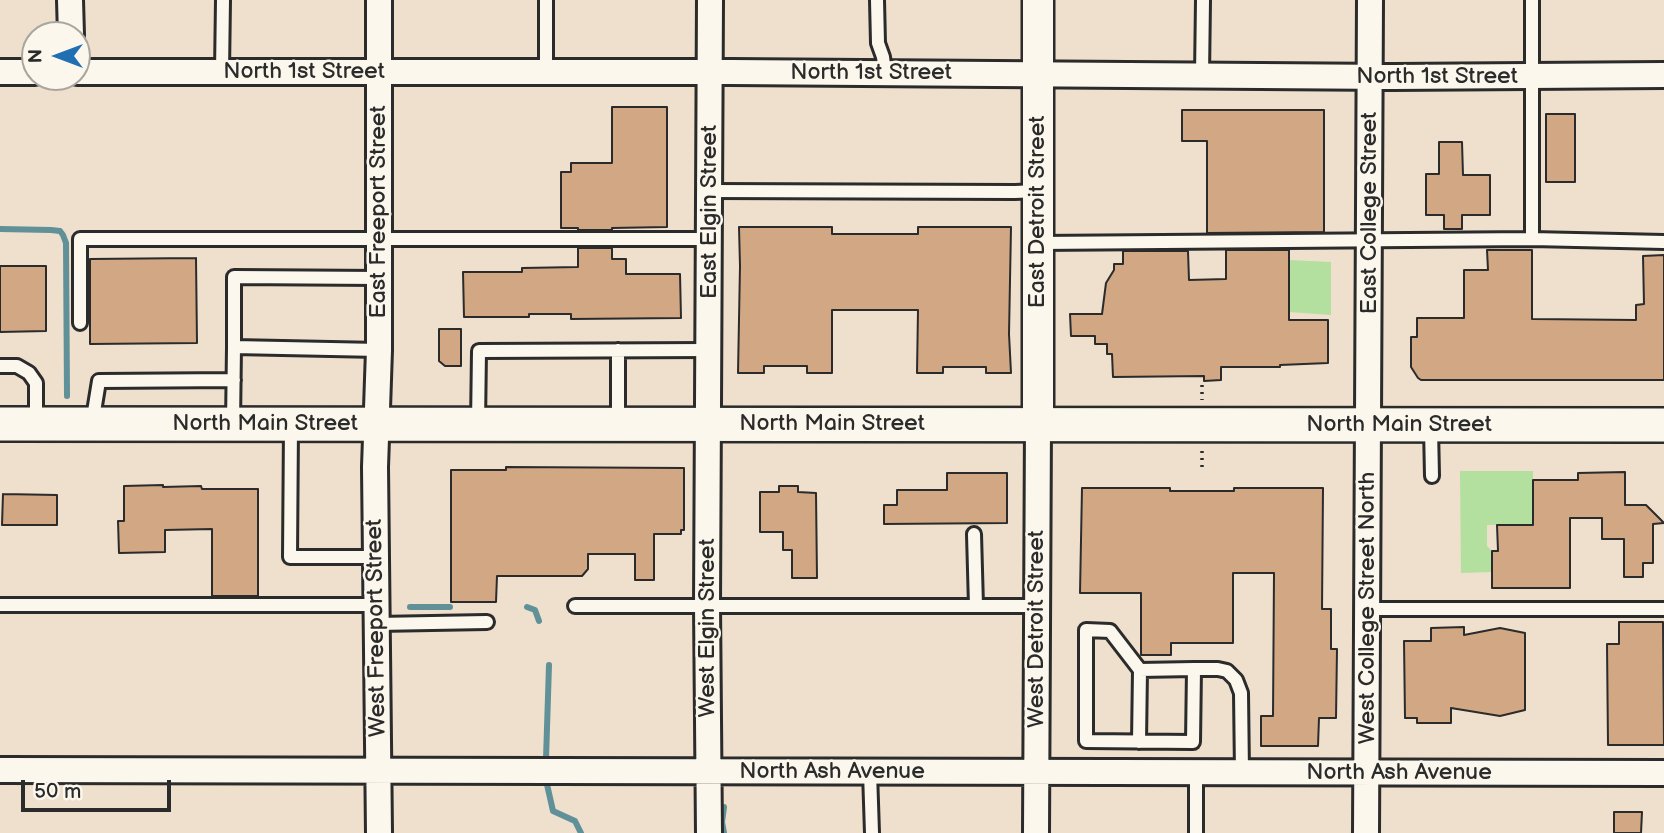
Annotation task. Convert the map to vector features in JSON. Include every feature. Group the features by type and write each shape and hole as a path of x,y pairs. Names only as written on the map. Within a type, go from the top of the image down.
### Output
{"main road":[{"name":"North Main Street","path":"0,424 1664,425"}],"street":[{"path":"70,0 71,21"},
{"name":"East Freeport Street","path":"376,424 379,350 379,0"},
{"name":"East Elgin Street","path":"709,424 710,0"},
{"name":"East Detroit Street","path":"1038,0 1038,424"},
{"name":"East College Street","path":"1369,425 1370,0"},
{"path":"0,72 21,72"},
{"name":"North 1st Street","path":"91,72 885,73 1531,78 1664,75"},
{"name":"West Freeport Street","path":"376,424 379,833"},
{"name":"West Elgin Street","path":"709,424 709,833"},
{"name":"West Detroit Street","path":"1036,833 1038,424"},
{"name":"West College Street North","path":"1366,833 1369,425"},
{"name":"North Ash Avenue","path":"0,770 1664,773"}],"lane":[{"path":"222,72 223,0"},
{"path":"546,0 546,73"},
{"path":"877,0 878,43 885,73"},
{"path":"1202,76 1203,0"},
{"path":"1532,0 1532,239"},
{"path":"709,191 1038,190"},
{"path":"80,323 80,239 709,239"},
{"path":"1038,243 1532,239 1664,242"},
{"path":"233,424 233,278 379,278"},
{"path":"233,347 379,350"},
{"path":"618,350 618,424"},
{"path":"478,424 479,351 709,350"},
{"path":"0,366 17,366 29,373 36,383 36,424"},
{"path":"92,425 99,381 234,380"},
{"path":"291,424 290,557 376,557"},
{"path":"1431,425 1432,476"},
{"path":"974,534 976,606"},
{"path":"0,605 376,615 486,622"},
{"path":"575,607 1038,606"},
{"path":"1369,609 1664,609"},
{"path":"1139,742 1140,670 1110,631 1086,629 1086,741 1139,742 1193,742 1194,669"},
{"path":"1140,670 1227,671 1236,680 1241,693 1242,773"},
{"path":"870,772 872,833"},
{"path":"1196,773 1196,833"}],"path":[{"path":"1202,385 1202,406"},
{"path":"1202,443 1202,467"}],"green space":[{"path":"1289,260 1331,262 1331,315 1289,312"},
{"path":"1460,471 1533,471 1533,524 1487,525 1487,546 1492,551 1492,572 1461,573"}],"building":[{"path":"612,107 667,107 667,227 612,230 561,228 561,172 571,172 571,163 612,163"},
{"path":"1182,110 1324,110 1324,232 1207,233 1207,141 1182,141"},
{"path":"1546,114 1575,114 1575,182 1546,182"},
{"path":"1439,142 1462,142 1463,175 1490,175 1490,215 1462,215 1462,229 1444,229 1444,215 1426,215 1426,174 1439,174"},
{"path":"739,227 832,227 832,234 918,234 918,227 1011,227 1011,373 986,373 986,367 943,367 943,373 917,373 918,310 832,310 832,373 807,373 807,366 764,366 764,373 738,373"},
{"path":"578,248 612,248 612,259 626,259 626,274 680,274 681,318 571,319 571,314 464,317 463,272 522,272 522,268 578,267"},
{"path":"1226,250 1289,250 1289,320 1328,320 1328,363 1280,367 1221,367 1221,380 1204,381 1204,376 1113,377 1112,354 1107,354 1107,344 1095,344 1095,336 1071,336 1070,314 1102,314 1106,283 1114,270 1114,264 1123,264 1123,251 1188,251 1189,280 1226,279"},
{"path":"1487,250 1532,250 1532,319 1636,320 1636,305 1644,304 1643,256 1664,255 1664,380 1418,378 1411,367 1411,337 1417,337 1417,318 1464,318 1464,270 1488,270"},
{"path":"196,258 197,343 90,344 90,259"},
{"path":"0,266 46,266 46,331 0,332"},
{"path":"439,329 461,329 461,366 445,366 439,361"},
{"path":"506,467 684,468 684,530 681,530 681,534 654,534 654,580 635,580 635,554 588,554 588,569 582,576 497,576 496,602 451,602 451,470 506,470"},
{"path":"1625,472 1625,505 1646,505 1664,523 1653,524 1653,563 1643,563 1643,577 1624,577 1624,539 1602,539 1602,518 1570,518 1570,588 1492,588 1492,551 1498,551 1497,525 1533,525 1533,480 1578,480 1578,473"},
{"path":"947,473 1007,473 1007,523 884,524 884,505 897,505 897,490 947,490"},
{"path":"124,486 201,486 202,489 258,489 258,596 212,596 212,529 165,530 165,552 119,553 118,521 124,521"},
{"path":"779,486 798,486 798,492 816,493 817,578 792,578 792,550 783,550 783,532 760,532 760,492 779,492"},
{"path":"1082,488 1234,491 1234,488 1323,488 1322,609 1331,609 1331,649 1337,649 1336,718 1319,718 1318,746 1261,746 1261,716 1273,716 1274,573 1233,573 1233,643 1171,643 1171,655 1141,655 1141,593 1080,593"},
{"path":"3,494 57,495 57,525 2,525"},
{"path":"1619,622 1663,622 1664,745 1608,745 1607,644 1619,644"},
{"path":"1464,627 1464,635 1500,628 1525,633 1525,710 1500,716 1451,708 1451,723 1417,723 1417,718 1405,718 1404,641 1431,641 1431,628"},
{"path":"1614,812 1642,812 1641,833 1614,833"}],"waterway":[{"path":"0,229 51,230 60,231 63,235 66,243 67,396"},
{"path":"410,607 450,607"},
{"path":"527,607 535,610 539,621"},
{"path":"546,759 549,665"},
{"path":"546,780 553,811 575,821 581,833"},
{"path":"724,807 724,833"}]}
